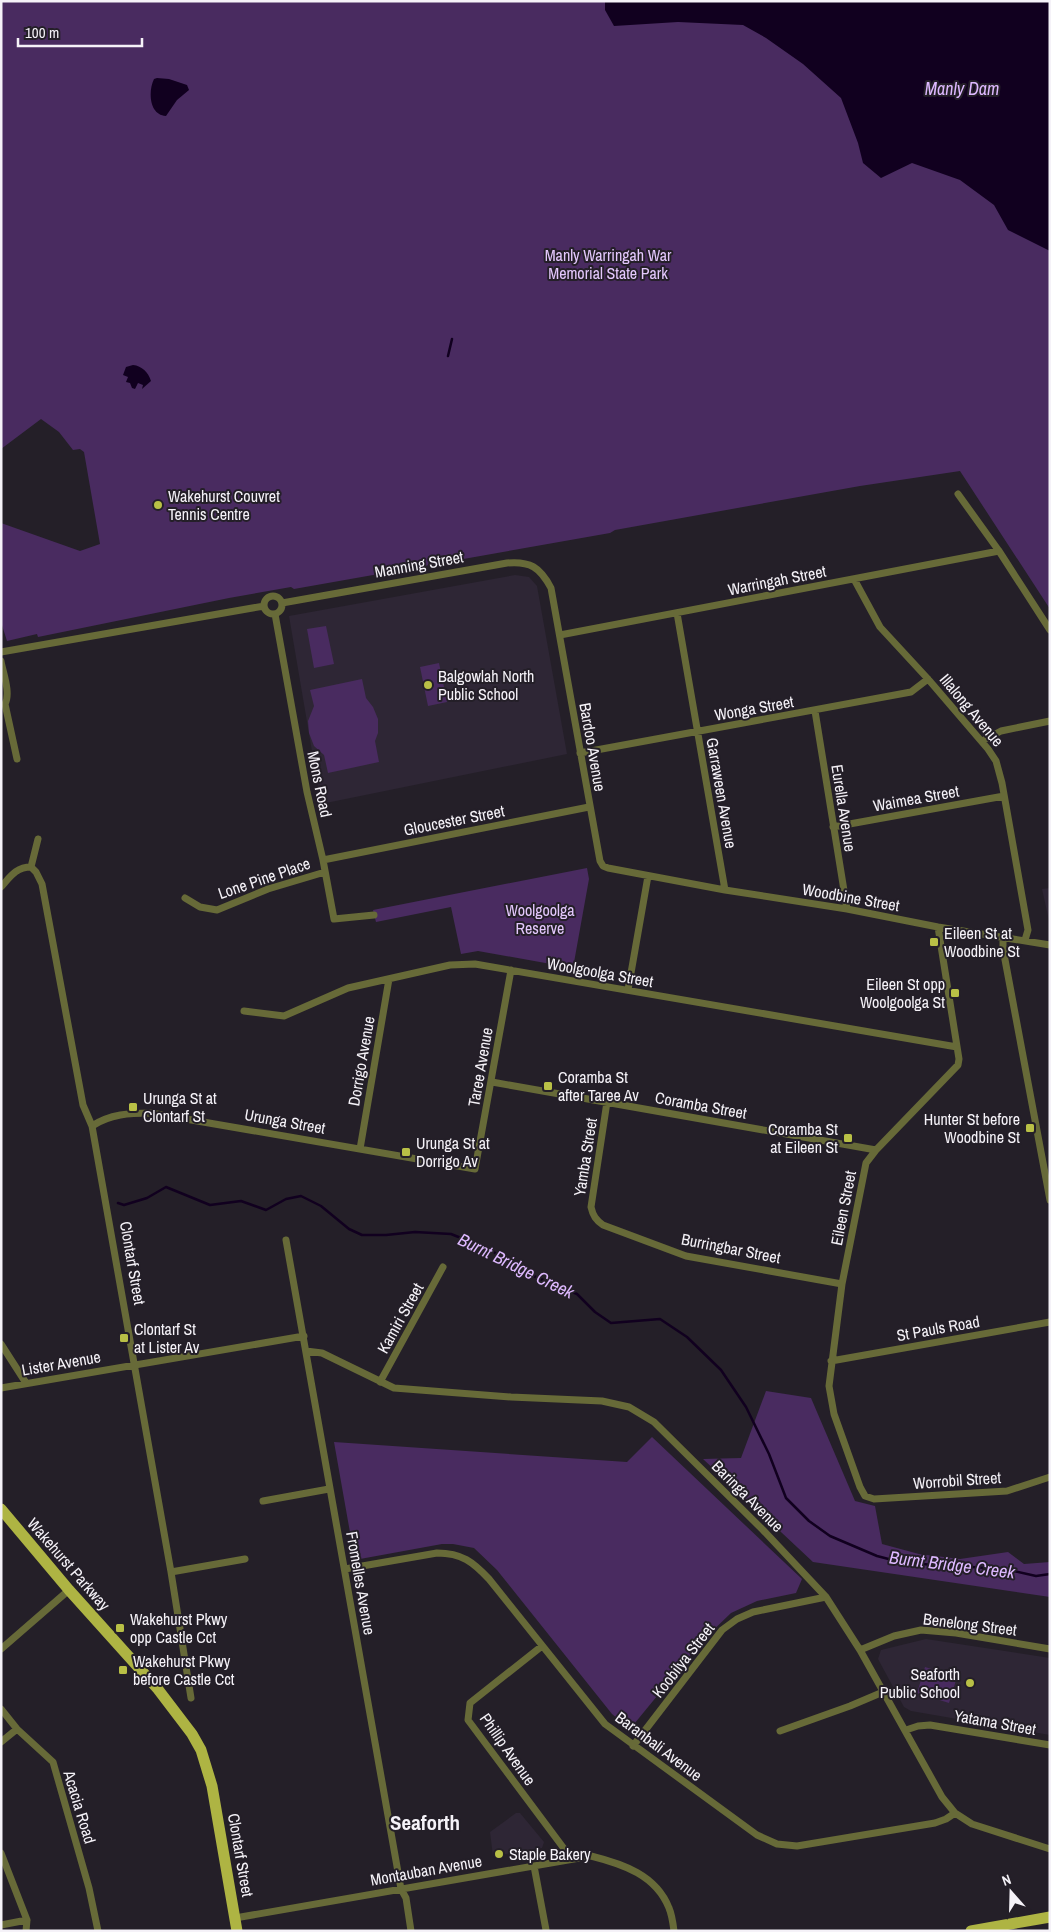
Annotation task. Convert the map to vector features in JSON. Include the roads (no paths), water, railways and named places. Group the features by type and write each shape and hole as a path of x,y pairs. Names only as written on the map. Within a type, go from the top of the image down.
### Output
{"main road":[{"name":"Wakehurst Parkway","path":"1,1509 69,1590 157,1688 182,1720 201,1750 212,1786"},
{"name":"Clontarf Street","path":"212,1786 237,1931"},
{"path":"971,1931 1050,1917"}],"street":[{"path":"958,494 1050,630"},
{"name":"Warringah Street","path":"560,635 999,552"},
{"name":"Manning Street","path":"282,603 519,562 536,568 546,577 551,588"},
{"name":"Illalong Avenue","path":"854,579 880,627 982,741 998,767 1028,930 1025,940"},
{"name":"Bardoo Avenue","path":"551,588 600,861 603,866 608,868 648,876"},
{"path":"273,596 282,603 281,610 275,614 269,613 264,606 268,598 273,596"},
{"path":"1,652 264,606"},
{"name":"Garraween Avenue","path":"677,612 725,890"},
{"name":"Mons Road","path":"275,614 307,792 323,860 334,919 374,915"},
{"path":"1,661 7,693 7,701 3,706 17,759"},
{"name":"Wonga Street","path":"580,752 815,711 911,692 928,679"},
{"name":"Eurella Avenue","path":"815,711 847,909"},
{"path":"982,741 1001,731 1050,721"},
{"name":"Waimea Street","path":"833,827 1004,796"},
{"name":"Gloucester Street","path":"323,860 590,807"},
{"path":"1,888 15,872 24,867 31,867 38,839"},
{"name":"Clontarf Street","path":"31,867 42,884 83,1105 92,1126 171,1572 191,1698"},
{"name":"Lone Pine Place","path":"185,898 200,906 217,910 268,889 325,872"},
{"path":"628,990 648,876"},
{"name":"Woodbine Street","path":"648,876 847,909 1003,938 1050,944"},
{"name":"Eileen Street","path":"865,1496 860,1488 834,1414 829,1386 831,1361 842,1284 864,1170 869,1158 956,1070 959,1059 938,927"},
{"path":"1003,938 1003,949 1050,1200"},
{"name":"Woolgoolga Street","path":"244,1010 284,1016 348,988 450,965 475,964 957,1047"},
{"name":"Taree Avenue","path":"475,1169 511,970"},
{"name":"Dorrigo Avenue","path":"360,1149 389,979"},
{"name":"Coramba Street","path":"492,1082 876,1150"},
{"name":"Yamba Street","path":"593,1215 591,1207 607,1102"},
{"name":"Urunga Street","path":"92,1126 105,1118 132,1113 151,1113 475,1169"},
{"name":"Burringbar Street","path":"593,1215 603,1225 686,1256 842,1284"},
{"name":"Fromelles Avenue","path":"286,1240 401,1889 406,1898 411,1931"},
{"name":"Kamiri Street","path":"380,1382 443,1266"},
{"name":"St Pauls Road","path":"831,1361 1050,1322"},
{"name":"Lister Avenue","path":"1,1388 304,1336"},
{"path":"1,1344 26,1383"},
{"name":"Baringa Avenue","path":"306,1351 322,1353 394,1388 602,1401 629,1407 654,1422 763,1530 826,1597 860,1650 942,1797 955,1813 972,1824 1050,1849"},
{"name":"Worrobil Street","path":"865,1496 874,1499 1007,1492 1050,1477"},
{"path":"263,1501 329,1489"},
{"name":"Baranbali Avenue","path":"345,1569 438,1553 452,1553 477,1566 605,1724 758,1835 777,1844 797,1846 935,1823 955,1813"},
{"path":"171,1572 245,1559"},
{"path":"1,1649 69,1590"},
{"name":"Koobilya Street","path":"633,1746 722,1630 737,1619 754,1612 826,1597"},
{"name":"Benelong Street","path":"860,1650 894,1636 921,1630 956,1633 1050,1649"},
{"name":"Phillip Avenue","path":"542,1646 470,1703 468,1720 570,1858"},
{"path":"780,1731 883,1692"},
{"name":"Acacia Road","path":"1,1709 17,1729 53,1762 89,1888 98,1931"},
{"name":"Yatama Street","path":"906,1730 930,1725 1050,1745"},
{"path":"1,1742 17,1729"},
{"path":"1,1853 27,1920 26,1931"},
{"name":"Montauban Avenue","path":"235,1918 534,1866 570,1858 591,1856 613,1861 647,1877 660,1890 670,1909 674,1931"},
{"path":"534,1866 546,1930"},
{"path":"1,1925 27,1920"}],"water":[{"name":"Manly Dam","path":"605,1 1050,1 1050,251 1008,230 994,205 960,180 912,163 881,178 863,163 858,143 841,98 803,64 766,38 743,25 678,22 614,26 605,10"},
{"path":"154,79 169,79 187,85 189,90 177,100 166,116 160,115 151,102 152,84"},
{"path":"133,365 144,370 151,381 142,389 143,385 138,383 135,389 132,388 130,383 126,382 128,377 123,375 126,367"}],"waterway":[{"path":"448,356 452,339"},
{"name":"Burnt Bridge Creek","path":"118,1203 124,1205 147,1198 166,1187 210,1205 241,1201 266,1210 286,1199 301,1196 321,1206 349,1229 362,1235 415,1232 451,1234 491,1250 519,1270 577,1294 595,1312 611,1323 660,1319 687,1337 721,1370 746,1407 769,1454 786,1498 809,1521 830,1536 877,1556 904,1563 1005,1569 1036,1576 1050,1574"}],"place":[{"name":"Wakehurst Couvret Tennis Centre","path":"158,505"},
{"name":"Balgowlah North Public School","path":"428,685"},
{"name":"Eileen St at Woodbine St","path":"934,942"},
{"name":"Eileen St opp Woolgoolga St","path":"955,993"},
{"name":"Coramba St after Taree Av","path":"548,1086"},
{"name":"Urunga St at Clontarf St","path":"133,1107"},
{"name":"Hunter St before Woodbine St","path":"1030,1128"},
{"name":"Coramba St at Eileen St","path":"848,1138"},
{"name":"Urunga St at Dorrigo Av","path":"406,1152"},
{"name":"Clontarf St at Lister Av","path":"124,1338"},
{"name":"Wakehurst Pkwy opp Castle Cct","path":"120,1628"},
{"name":"Wakehurst Pkwy before Castle Cct","path":"123,1670"},
{"name":"Seaforth Public School","path":"970,1683"},
{"name":"Staple Bakery","path":"499,1854"}],"district":[{"name":"Seaforth","path":"425,1823"}],"park label":[{"name":"Manly Warringah War Memorial State Park","path":"608,264"},
{"name":"Woolgoolga Reserve","path":"540,919"}]}
